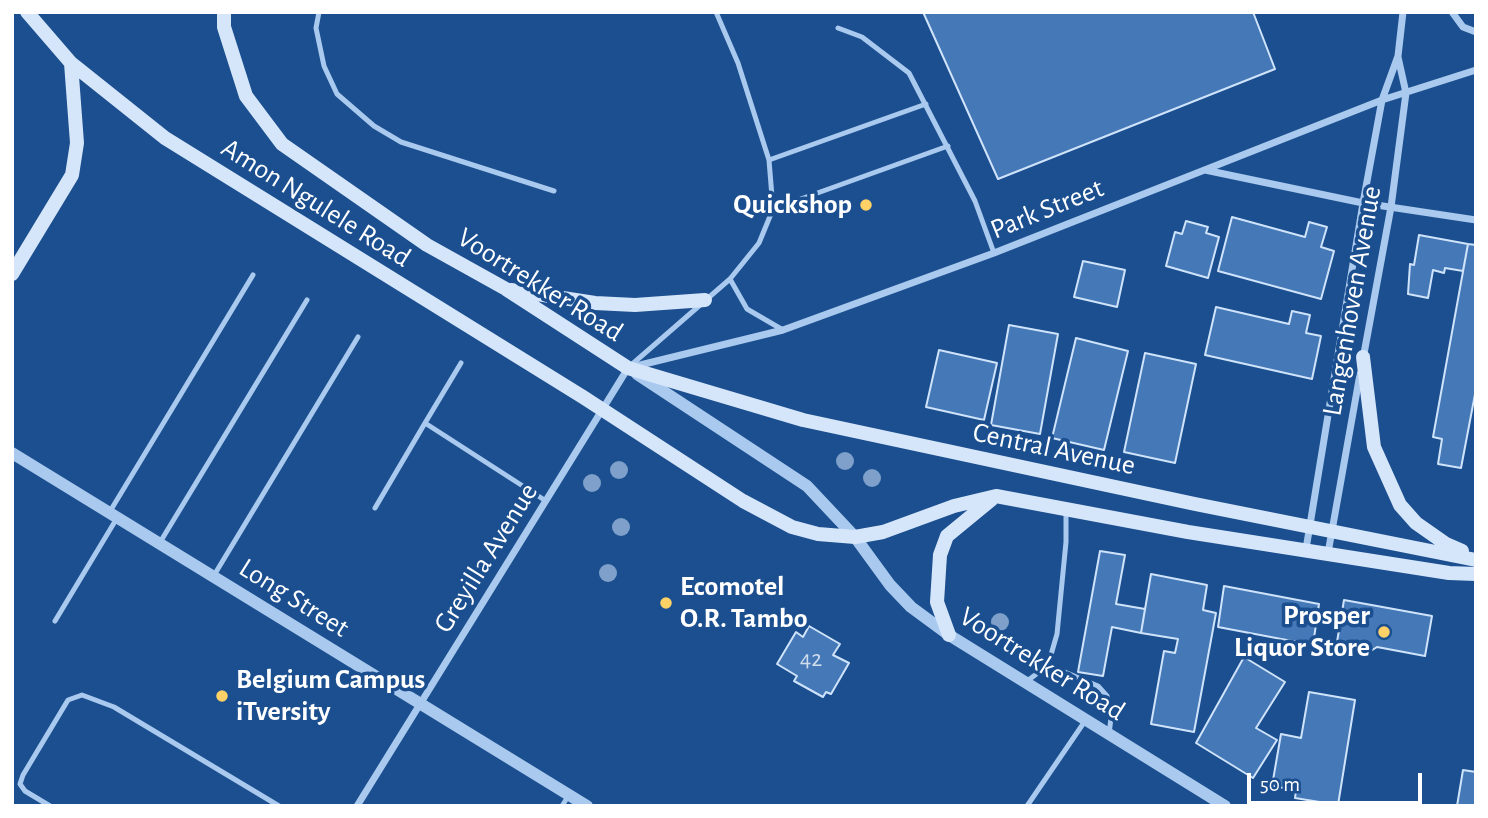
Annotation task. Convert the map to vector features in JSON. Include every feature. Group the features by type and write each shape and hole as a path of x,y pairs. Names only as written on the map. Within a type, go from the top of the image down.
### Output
{"main road":[{"name":"Amon Ngulele Road","path":"27,12 71,63 166,138 601,408"},
{"name":"Amon Ngulele Road","path":"224,12 224,27 246,96 282,144 428,245"},
{"path":"12,274 72,175 77,144 71,63"},
{"name":"Voortrekker Road","path":"428,245 506,289 628,368"},
{"path":"506,289 595,303 705,300"},
{"path":"1363,357 1374,447 1400,505 1416,523 1446,544 1476,559"},
{"name":"Central Avenue","path":"628,368 803,420 1309,527 1476,559"},
{"path":"601,408 743,501 792,527 818,534 855,537 883,531 954,506 996,496 1188,532 1476,575"},
{"path":"948,635 937,602 940,555 947,536 996,496"}],"street":[{"name":"Langenhoven Avenue","path":"1306,549 1363,203 1382,100 1398,56 1404,12"},
{"path":"1452,12 1463,27 1476,32"},
{"name":"Langenhoven Avenue","path":"1328,553 1391,207 1406,93 1398,56"},
{"name":"Park Street","path":"628,368 783,330 994,253 1382,100 1476,70"},
{"path":"1203,170 1363,203 1476,220"},
{"path":"628,368 807,486 855,537"},
{"name":"Greyilla Avenue","path":"357,806 628,368"},
{"name":"Long Street","path":"12,453 420,705 565,800 587,806"},
{"name":"Voortrekker Road","path":"855,537 890,585 911,607 948,635 1225,806"}],"lane":[{"path":"319,12 316,28 324,66 337,94 374,126 401,142 554,191"},
{"path":"628,368 730,279 758,243 773,209 769,160 738,63 716,12"},
{"path":"838,28 862,37 909,73 979,209 994,253"},
{"path":"769,160 926,104"},
{"path":"773,209 948,146"},
{"path":"55,621 253,275"},
{"path":"730,279 747,309 783,330"},
{"path":"159,544 307,300"},
{"path":"213,576 358,337"},
{"path":"375,508 461,363"},
{"path":"425,423 546,500"},
{"path":"1023,683 1039,675 1048,666 1057,635 1066,542 1066,508"},
{"path":"1048,666 1098,686 1107,696 1111,718 1109,735"},
{"path":"50,806 25,791 20,784 68,700 82,695 114,707 279,806"},
{"path":"1027,806 1085,721"}],"building":[{"path":"923,12 1253,12 1275,69 998,179"},
{"path":"1232,217 1305,237 1309,222 1327,227 1321,247 1334,251 1321,299 1218,271"},
{"path":"1186,221 1208,227 1206,233 1219,237 1208,278 1166,266 1175,232 1182,234"},
{"path":"1419,235 1468,244 1463,271 1445,268 1444,273 1433,270 1428,298 1408,294 1410,264 1414,265"},
{"path":"1468,244 1476,245 1476,389 1461,468 1438,464 1442,439 1433,437"},
{"path":"1083,261 1125,270 1117,307 1074,297"},
{"path":"1216,307 1289,324 1292,311 1310,315 1306,333 1321,336 1312,379 1205,355"},
{"path":"1009,325 1058,334 1040,434 991,425"},
{"path":"1076,338 1128,351 1104,450 1052,438"},
{"path":"939,350 997,363 984,420 926,407"},
{"path":"1145,353 1196,364 1175,463 1124,452"},
{"path":"1100,551 1125,555 1116,604 1145,609 1141,633 1112,627 1103,676 1078,672"},
{"path":"1151,574 1207,585 1203,610 1216,613 1194,732 1151,724 1164,651 1175,653 1178,639 1141,633"},
{"path":"1224,586 1319,604 1313,645 1218,627"},
{"name":"Prosper Liquor Store","path":"1344,600 1432,616 1425,656 1377,647 1366,654 1336,648"},
{"path":"809,626 840,644 833,655 849,663 831,694 826,692 823,697 794,681 797,676 777,664 796,632 803,637"},
{"path":"1244,657 1285,682 1256,728 1277,740 1253,778 1196,743"},
{"path":"1309,692 1355,700 1338,805 1295,798 1296,790 1272,786 1281,734 1301,738"},
{"path":"1463,770 1476,772 1476,806 1457,806"}],"place":[{"name":"Quickshop","path":"866,205"},
{"name":"Ecomotel O.R. Tambo","path":"666,603"},
{"name":"Prosper Liquor Store","path":"1384,632"},
{"name":"Belgium Campus iTversity","path":"222,696"}]}
